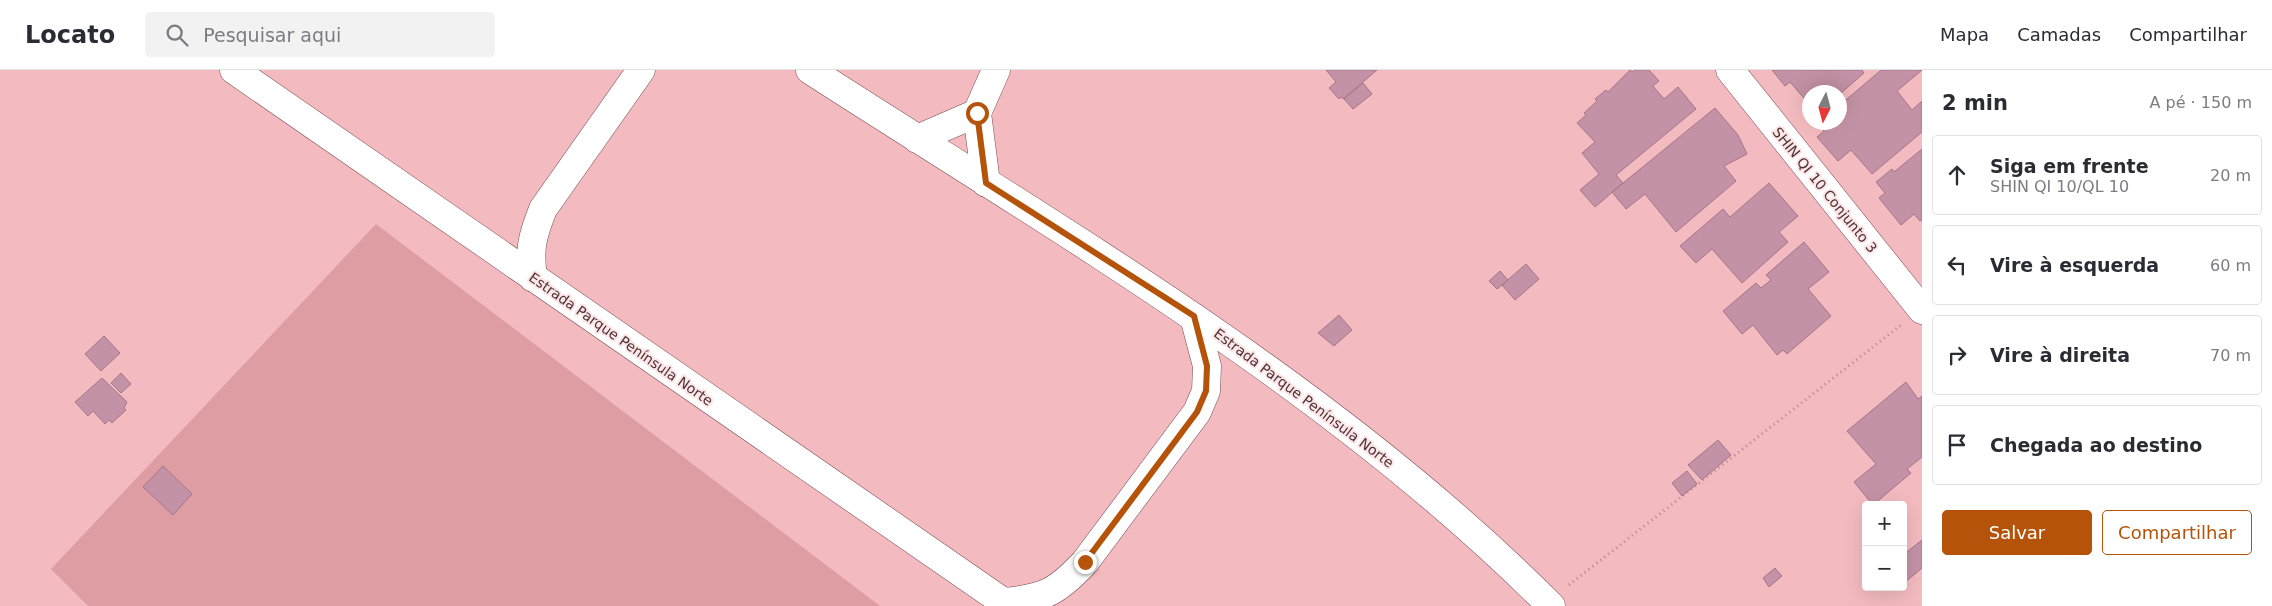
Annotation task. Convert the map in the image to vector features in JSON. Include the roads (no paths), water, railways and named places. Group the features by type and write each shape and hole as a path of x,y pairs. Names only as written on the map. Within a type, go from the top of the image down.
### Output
{"main road":[{"name":"Estrada Parque Península Norte","path":"234,70 1006,604"},
{"path":"533,278 530,254 534,232 543,209 641,70"},
{"name":"Estrada Parque Península Norte","path":"810,70 1194,316 1360,437 1452,514 1549,604"},
{"path":"986,183 977,113 996,70"},
{"name":"SHIN QI 10 Conjunto 3","path":"1730,70 1922,309"},
{"path":"918,139 977,113"},
{"path":"1006,604 1033,600 1051,592 1071,577 1085,562 1197,412 1206,391 1207,366 1194,316"}]}
